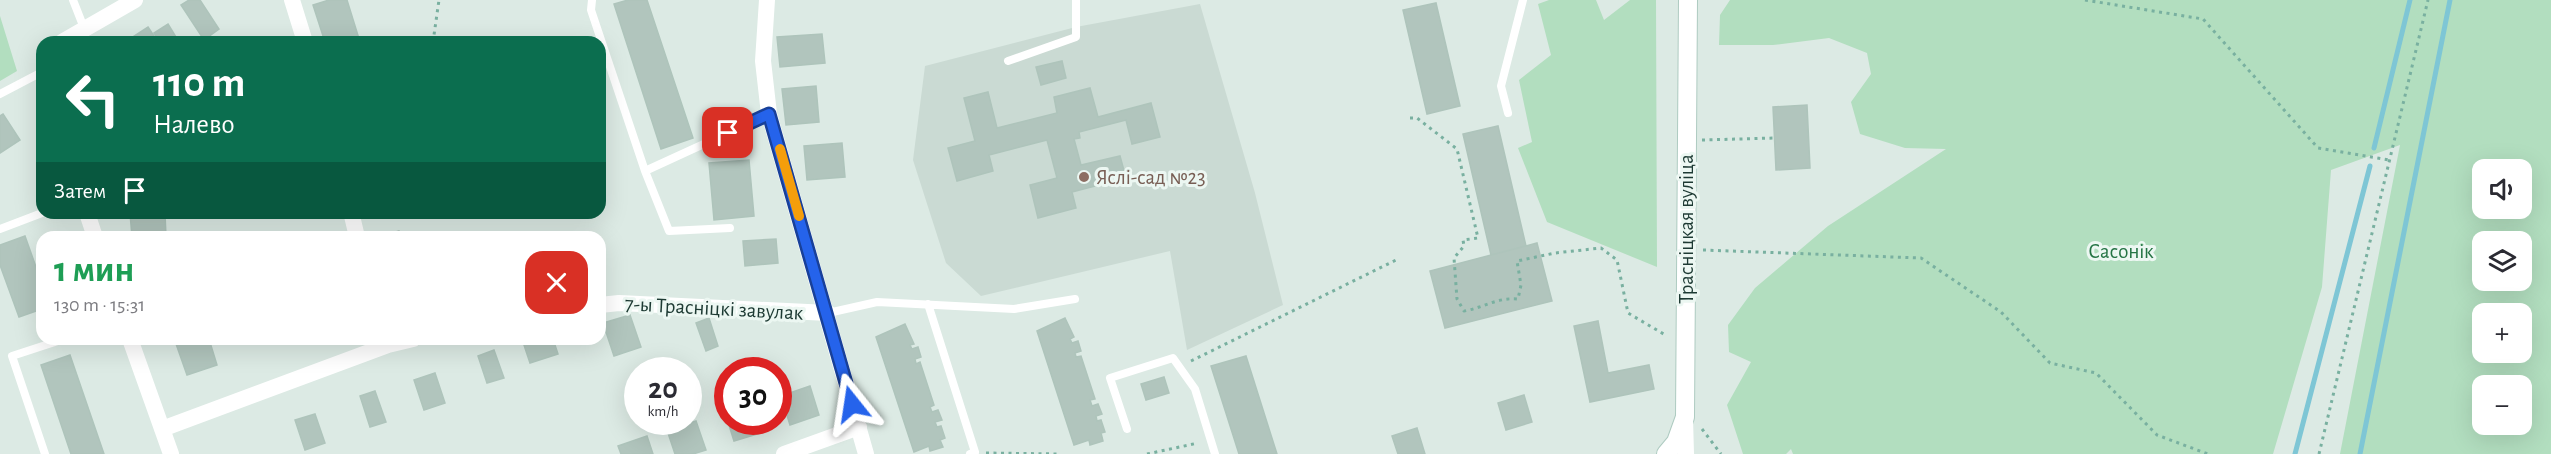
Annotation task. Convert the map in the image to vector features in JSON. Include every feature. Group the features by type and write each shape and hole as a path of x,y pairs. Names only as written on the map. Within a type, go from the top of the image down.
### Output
{"street":[{"path":"71,36 135,0"},
{"path":"292,0 303,36"},
{"path":"766,0 762,61 769,114 828,313 866,454"},
{"name":"Трасніцкая вуліца","path":"1666,454 1676,442 1685,417 1688,0"},
{"name":"7-ы Трасніцкі завулак","path":"606,304 620,303 828,313"},
{"path":"132,345 171,454"},
{"path":"162,429 379,345"},
{"path":"1685,417 1686,454"},
{"path":"784,454 859,427"}],"lane":[{"path":"72,0 84,28"},
{"path":"592,0 591,10 600,36"},
{"path":"1008,61 1076,37 1076,0"},
{"path":"1508,113 1501,86 1523,0"},
{"path":"606,55 645,171 669,231 730,228"},
{"path":"0,94 36,75"},
{"path":"645,171 769,114"},
{"path":"0,229 36,215"},
{"path":"828,313 877,302 1014,309 1076,299"},
{"path":"928,304 973,453"},
{"path":"45,454 12,356 46,345"},
{"path":"1127,429 1110,378 1173,358 1195,389 1215,454"}],"path":[{"path":"434,36 439,0"},
{"path":"2085,0 2088,3 2203,18 2318,148 2389,160"},
{"path":"2319,454 2428,0"},
{"path":"1410,118 1417,118 1457,149 1478,237 1463,240 1464,246 1454,258 1457,299 1464,311 1480,309 1504,298 1518,299 1521,285 1517,261 1555,253 1601,248 1617,260 1628,313 1686,346"},
{"path":"1686,140 1774,138"},
{"path":"1686,250 1921,258 2001,312 2050,363 2096,373 2157,435 2208,454"},
{"path":"1179,367 1396,260"},
{"path":"1147,454 1210,440"},
{"path":"973,453 1061,454"}],"shaded area":[{"name":"Яслі-сад №23","path":"1200,4 1255,193 1283,305 1187,350 1170,251 981,296 946,263 913,160 925,66 1076,27"}],"green space":[{"path":"1549,0 1596,0 1604,20 1630,0 1656,0 1657,267 1547,222 1518,148 1532,142 1519,80 1551,55 1538,4"},
{"name":"Сасонік","path":"1730,0 2551,0 2551,454 2340,454 2400,145 2331,170 2322,287 2273,454 1793,454 1791,449 1786,454 1743,454 1727,405 1751,362 1729,352 1728,325 1755,288 1828,226 1946,149 1905,148 1860,134 1851,102 1871,74 1867,53 1829,38 1773,45 1719,45 1720,15"},
{"path":"0,16 17,71 0,81"}],"building":[{"path":"189,0 200,0 219,29 209,36 201,36 181,5"},
{"path":"329,0 347,0 358,36 323,36 313,5"},
{"path":"628,0 647,0 693,138 661,149 614,4"},
{"path":"1436,3 1460,106 1427,114 1403,10"},
{"path":"168,24 175,36 156,36 154,33"},
{"path":"148,27 154,36 134,36"},
{"path":"822,34 825,63 780,67 777,37"},
{"path":"1062,61 1066,78 1041,85 1036,67"},
{"path":"816,86 819,122 786,125 782,89"},
{"path":"1090,88 1098,117 1151,103 1160,137 1132,144 1126,120 1079,132 1080,138 1074,139 1081,165 1120,156 1126,178 1072,192 1076,208 1038,218 1030,185 1057,178 1047,140 989,155 993,171 957,181 948,148 975,141 964,98 988,92 997,128 1057,113 1054,97"},
{"path":"1807,105 1810,168 1776,170 1773,107"},
{"path":"3,114 20,140 0,153 0,116"},
{"path":"1498,126 1526,246 1491,255 1463,134"},
{"path":"842,143 845,177 807,180 804,146"},
{"path":"749,160 754,216 714,220 709,163"},
{"path":"130,219 165,219 166,231 132,231"},
{"path":"25,236 36,267 36,311 19,317 0,265 0,245"},
{"path":"776,239 778,263 745,266 743,241"},
{"path":"1537,243 1552,301 1445,328 1430,271"},
{"path":"630,315 641,347 614,356 606,332 606,322"},
{"path":"709,318 718,346 706,351 696,323"},
{"path":"1065,318 1074,337 1070,339 1072,343 1078,341 1081,351 1075,353 1076,357 1081,356 1095,399 1090,400 1092,406 1098,404 1102,414 1096,416 1097,421 1101,420 1105,432 1101,433 1103,441 1090,445 1089,440 1074,445 1037,331"},
{"path":"1598,321 1608,373 1649,365 1654,389 1590,402 1574,326"},
{"path":"905,324 914,344 910,345 912,349 918,347 921,357 915,359 916,364 920,362 934,405 930,407 932,412 938,410 942,420 935,422 937,427 941,426 945,438 940,440 943,447 930,451 929,446 914,452 876,337"},
{"path":"176,345 211,345 217,365 187,375"},
{"path":"524,345 555,345 558,354 530,363"},
{"path":"494,350 504,378 487,383 478,356"},
{"path":"70,355 104,454 71,454 41,365"},
{"path":"1246,356 1277,454 1239,454 1211,366"},
{"path":"435,373 445,403 424,410 414,380"},
{"path":"1164,377 1169,393 1146,400 1141,384"},
{"path":"810,386 819,415 792,424 792,392"},
{"path":"375,391 386,422 370,427 360,396"},
{"path":"1524,395 1532,422 1506,430 1498,403"},
{"path":"315,414 325,443 305,450 295,420"},
{"path":"1417,428 1425,454 1398,454 1392,436"},
{"path":"669,435 701,435 706,450 693,454 675,454"},
{"path":"732,435 754,435 734,441"},
{"path":"647,436 653,454 621,454 618,446"}],"waterway":[{"path":"2374,148 2410,0"},
{"path":"2360,454 2450,0"},
{"path":"2295,454 2370,166"}],"slow traffic":[{"path":"780,149 799,216"}],"place":[{"name":"Яслі-сад №23","path":"1084,177"}],"route":[{"path":"728,133 769,114 828,313 852,404"}]}
